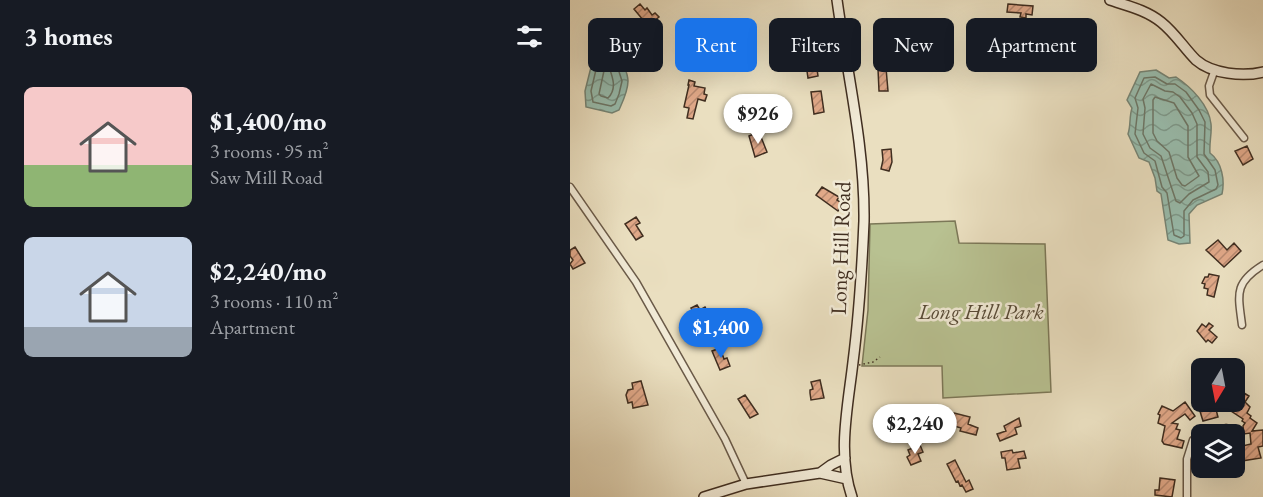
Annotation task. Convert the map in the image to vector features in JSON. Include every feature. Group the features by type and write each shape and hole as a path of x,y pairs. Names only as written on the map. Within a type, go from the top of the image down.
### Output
{"street":[{"name":"Long Hill Road","path":"837,0 859,147 864,218 861,286 845,430 847,479 852,497"},
{"path":"1110,0 1144,11 1162,23 1198,61 1215,69 1251,75 1263,72"},
{"path":"1215,69 1209,86 1210,95 1245,138"},
{"path":"570,187 636,282 725,439 746,484"},
{"path":"1242,325 1238,296 1245,278 1263,265"},
{"path":"1187,497 1187,459 1191,445"},
{"path":"820,473 845,458"},
{"path":"704,497 746,484 820,473 847,479"}],"path":[{"path":"858,366 873,362 880,357"}],"green space":[{"name":"Long Hill Park","path":"955,221 959,243 1045,244 1051,392 943,398 942,366 862,366 868,310 870,224"}],"water":[{"path":"1156,70 1169,78 1176,77 1188,86 1203,103 1211,124 1210,153 1222,172 1222,194 1197,205 1189,214 1190,243 1179,244 1168,240 1161,194 1157,191 1149,162 1139,158 1128,134 1132,108 1127,100 1140,72"},
{"path":"590,72 626,72 628,81 626,92 619,110 612,113 586,107 585,91"}],"building":[{"path":"640,4 652,15 655,13 659,17 641,18 634,9"},
{"path":"1008,4 1033,6 1032,15 1026,14 1026,18 1020,17 1021,13 1007,12"},
{"path":"807,72 817,72 818,76 808,78"},
{"path":"878,72 886,72 888,91 879,91"},
{"path":"689,80 695,82 694,86 705,88 704,94 707,95 705,101 698,99 693,119 687,118 689,108 684,107"},
{"path":"821,91 824,112 814,114 811,92"},
{"path":"759,132 767,152 755,157 749,136"},
{"path":"1247,146 1253,159 1243,165 1235,151"},
{"path":"891,149 892,162 889,171 881,169 882,150"},
{"path":"822,187 839,197 837,200 843,204 838,211 816,195"},
{"path":"636,217 640,223 636,225 643,236 636,240 625,224"},
{"path":"1218,240 1227,250 1234,243 1241,251 1224,267 1206,250"},
{"path":"575,247 585,263 573,269 570,264 573,260 570,250"},
{"path":"1209,274 1219,276 1214,297 1207,295 1208,289 1204,288 1205,284 1202,283"},
{"path":"697,305 700,310 705,307 711,319 701,324 691,308"},
{"path":"1209,323 1213,326 1209,330 1217,337 1212,343 1208,340 1206,342 1197,331 1202,324 1206,327"},
{"path":"720,348 724,359 727,358 730,366 720,370 712,351"},
{"path":"820,380 824,398 811,400 810,390 813,389 811,382"},
{"path":"641,381 648,405 633,408 632,402 628,403 626,395 628,390 633,389 632,383"},
{"path":"745,395 758,414 750,418 738,399"},
{"path":"1185,402 1195,416 1190,420 1185,414 1172,423 1178,424 1176,429 1180,430 1177,439 1184,441 1182,448 1164,444 1162,441 1165,426 1158,423 1160,415 1158,414 1162,406 1173,411"},
{"path":"1245,402 1250,407 1247,413 1257,423 1252,431 1263,430 1263,446 1258,447 1261,458 1245,461 1245,445 1251,444 1250,433 1245,434 1243,419 1232,412 1245,412"},
{"path":"1200,412 1217,412 1218,417 1203,421"},
{"path":"954,413 970,417 968,424 978,428 976,435 960,431 961,428 951,425"},
{"path":"1019,418 1021,426 1015,428 1017,434 1000,441 997,434 1006,431 1004,426"},
{"path":"920,445 923,452 918,454 921,461 911,465 907,457 910,455 908,450"},
{"path":"1012,450 1013,453 1024,451 1026,458 1018,459 1020,468 1007,470 1005,458 1002,458 1001,452"},
{"path":"955,460 966,482 969,480 973,489 966,492 958,481 956,482 947,464"},
{"path":"1160,478 1175,480 1172,497 1155,495 1155,490 1159,490"}]}
